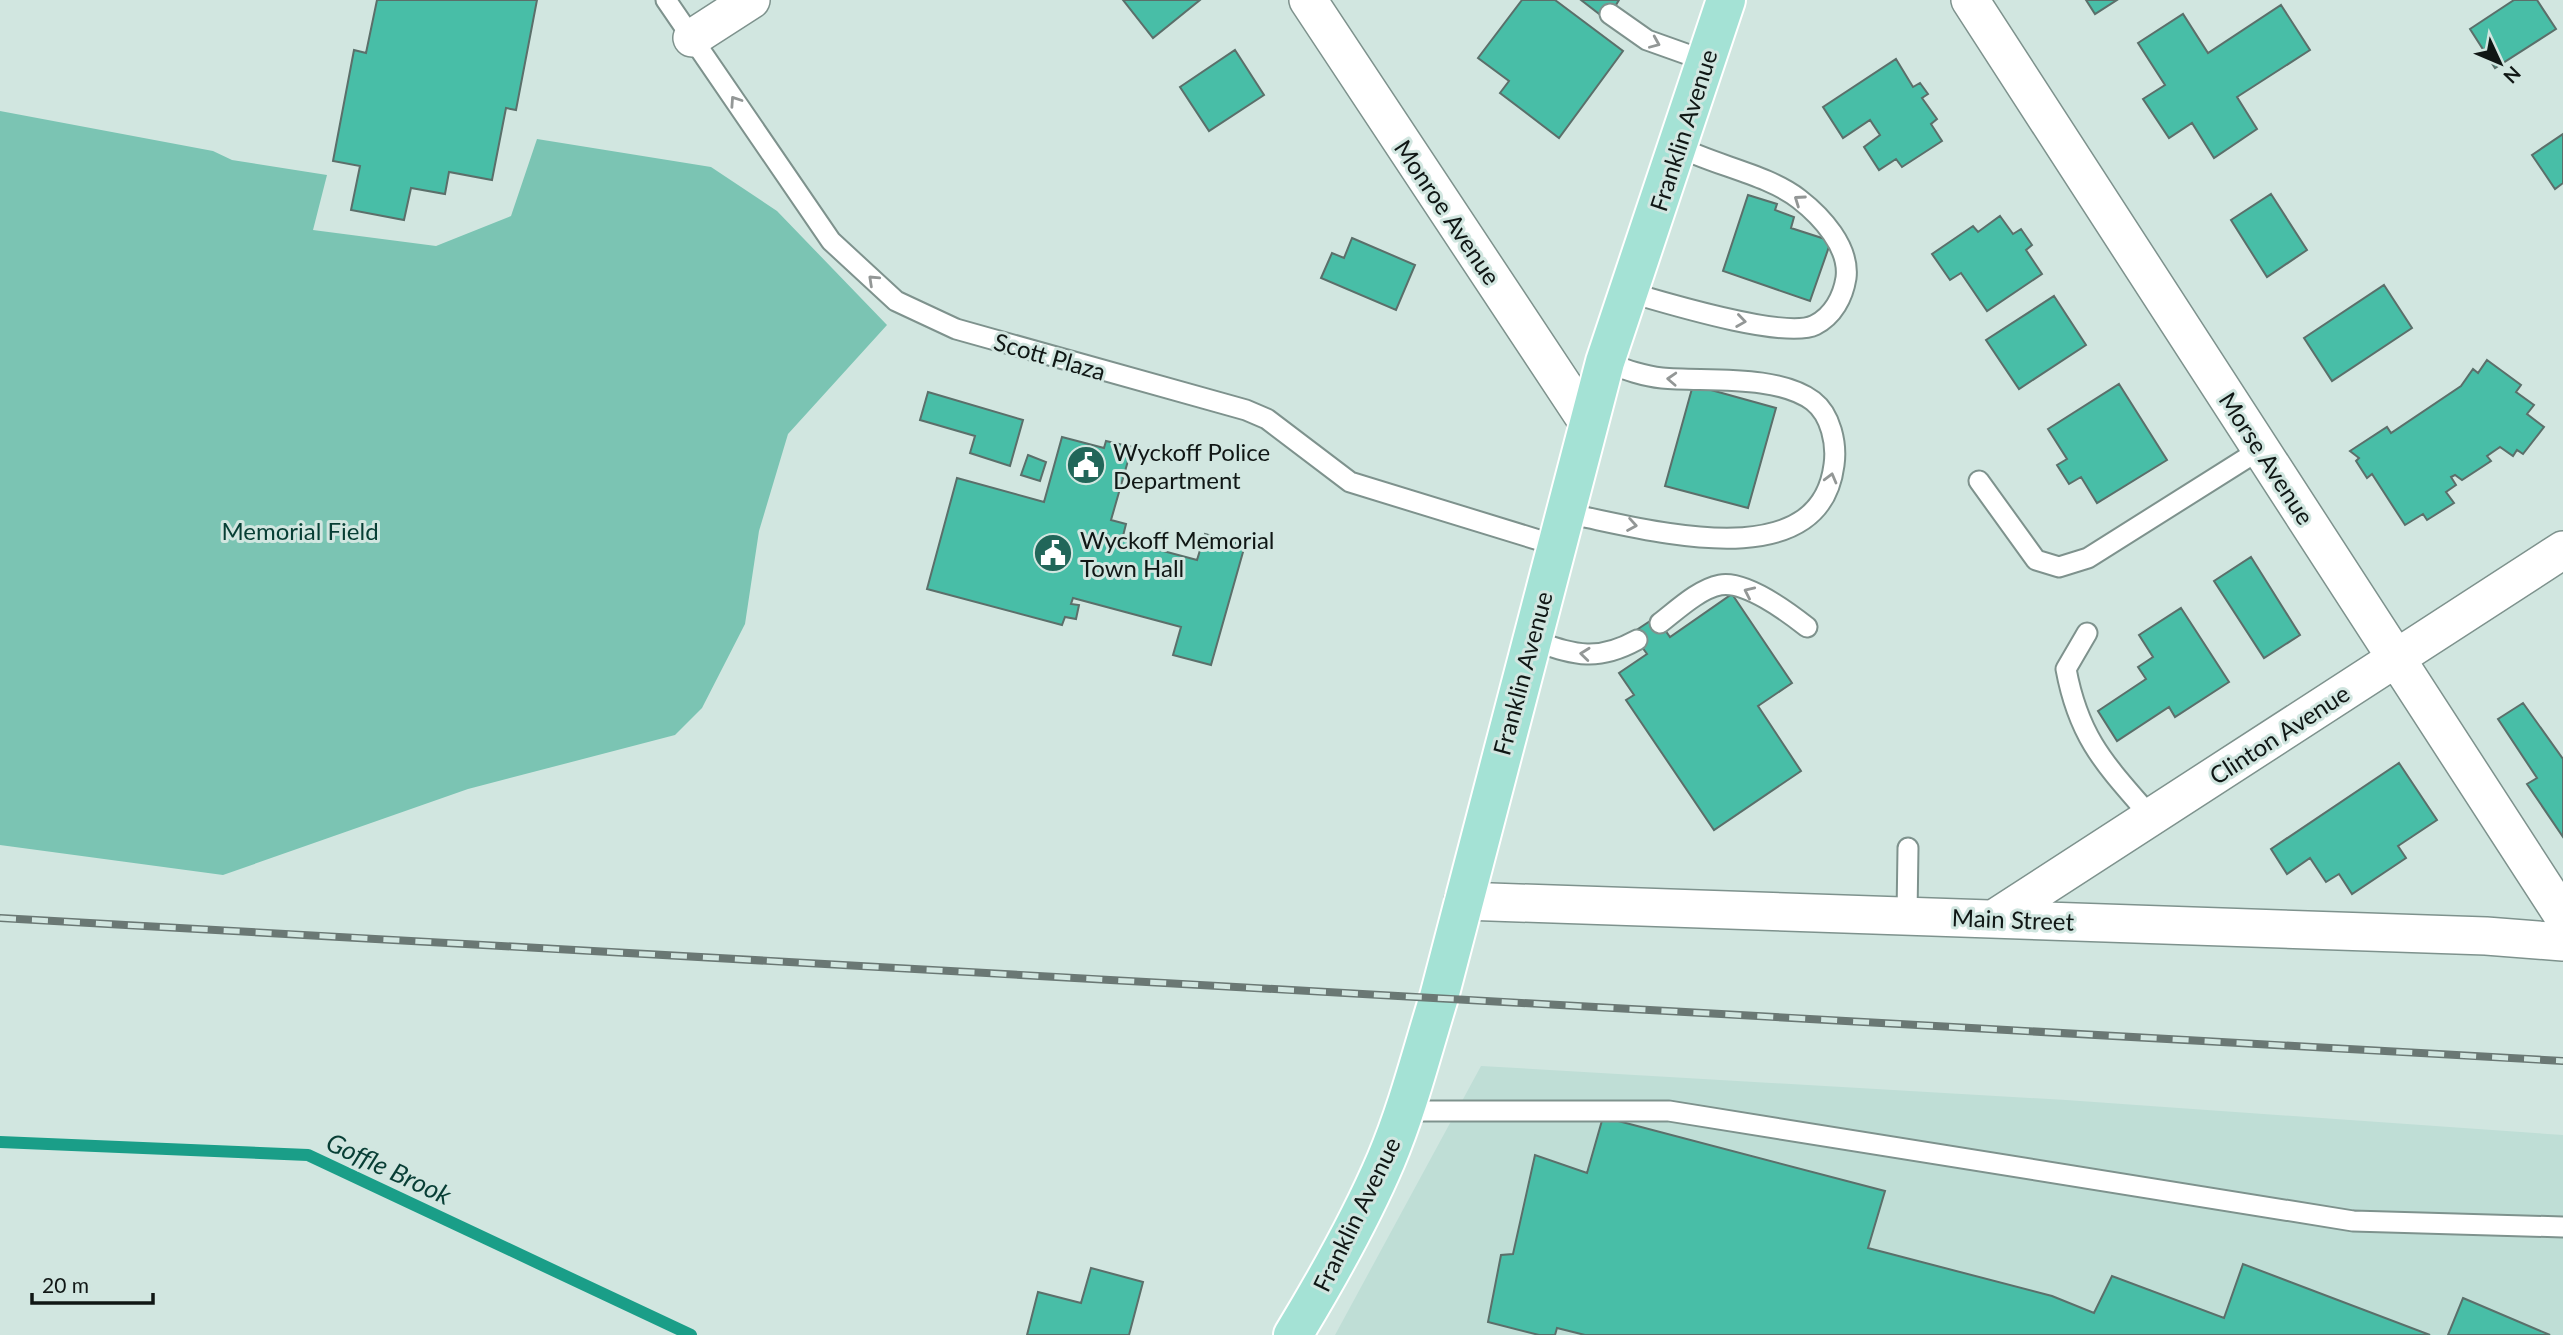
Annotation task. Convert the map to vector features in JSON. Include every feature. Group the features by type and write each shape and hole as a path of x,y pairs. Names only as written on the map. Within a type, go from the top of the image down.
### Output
{"main road":[{"name":"Franklin Avenue","path":"1293,1335 1355,1224 1386,1159 1403,1111 1438,997 1605,362 1726,0"}],"street":[{"path":"692,38 751,0"},
{"name":"Monroe Avenue","path":"1308,0 1588,424"},
{"name":"Morse Avenue","path":"1970,0 2563,916"},
{"name":"Clinton Avenue","path":"1995,918 2563,550"},
{"name":"Main Street","path":"1463,901 2486,936 2563,942"}],"lane":[{"name":"Scott Plaza","path":"666,0 831,241 896,301 956,330 1246,410 1267,419 1350,482 1560,529 1716,539 1760,537 1783,531 1817,507 1827,493 1836,452 1830,426 1813,401 1786,389 1659,378 1605,362"},
{"path":"1610,14 1647,40 1706,61"},
{"path":"1628,292 1730,320 1799,327 1814,326 1832,311 1843,288 1846,275 1843,256 1832,233 1796,196 1677,146"},
{"path":"1979,481 2036,560 2059,567 2088,558 2261,449"},
{"path":"1660,622 1702,593 1719,585 1734,585 1781,607 1807,627"},
{"path":"2087,633 2066,669 2081,727 2103,762 2151,817"},
{"path":"1531,640 1568,652 1594,656 1617,651 1637,640"},
{"path":"1907,915 1909,848"},
{"path":"1403,1111 1670,1111 2353,1221 2563,1227"}],"shaded area":[{"path":"1481,1066 2066,1100 2563,1135 2563,1335 1335,1335"}],"green space":[{"name":"Memorial Field","path":"0,111 213,151 232,160 327,175 313,230 436,246 511,216 537,139 711,167 777,211 887,325 788,434 759,531 745,624 702,708 675,735 468,789 223,875 0,845"}],"building":[{"path":"377,0 537,0 516,110 506,108 492,180 449,172 445,194 411,188 404,220 351,210 360,166 333,161 354,50 366,53"},
{"path":"1123,0 1200,0 1153,38"},
{"path":"1522,0 1555,0 1623,51 1559,138 1500,93 1509,81 1478,58"},
{"path":"1581,0 1619,0 1607,20"},
{"path":"2086,0 2117,0 2095,14"},
{"path":"2514,0 2537,0 2556,29 2495,68 2470,29"},
{"path":"2281,5 2310,50 2237,97 2257,129 2214,158 2192,123 2169,138 2143,99 2165,85 2138,43 2183,14 2208,53"},
{"path":"1235,50 1264,95 1209,131 1180,87"},
{"path":"1896,59 1913,87 1920,83 1928,94 1922,98 1937,119 1931,124 1942,141 1902,167 1896,159 1879,170 1864,147 1880,135 1870,120 1843,138 1823,107"},
{"path":"2563,134 2563,183 2555,189 2532,155"},
{"path":"2271,194 2307,250 2267,277 2231,220"},
{"path":"1748,195 1777,204 1775,210 1794,217 1791,228 1831,241 1810,301 1723,271"},
{"path":"2000,216 2013,234 2021,229 2032,245 2026,250 2042,274 1987,311 1961,273 1950,280 1932,254 1973,226 1978,232"},
{"path":"1352,238 1415,265 1396,310 1321,278 1332,253 1344,258"},
{"path":"2384,285 2412,328 2332,381 2304,338"},
{"path":"2054,296 2086,345 2019,389 1986,340"},
{"path":"2487,360 2521,385 2516,392 2534,405 2527,414 2544,427 2523,454 2517,450 2513,456 2500,447 2487,456 2491,461 2462,480 2455,475 2451,477 2456,485 2446,492 2454,503 2427,520 2423,514 2405,525 2372,474 2367,478 2356,461 2359,458 2350,451 2387,427 2391,433 2461,386 2473,369 2478,373"},
{"path":"2119,384 2167,460 2097,503 2081,477 2069,484 2057,465 2067,459 2048,429"},
{"path":"1693,385 1776,408 1748,508 1665,486"},
{"path":"928,392 1023,420 1010,466 970,453 975,436 920,420"},
{"name":"Wyckoff Memorial Town Hall","path":"1062,437 1104,448 1106,441 1132,447 1111,520 1126,524 1122,540 1197,560 1205,534 1245,545 1211,665 1173,655 1181,627 1073,598 1071,604 1079,605 1076,619 1065,617 1062,625 927,589 957,478 1044,502"},
{"path":"1028,455 1046,462 1040,481 1021,475"},
{"path":"2251,557 2300,635 2264,658 2214,581"},
{"path":"1732,594 1792,683 1758,706 1801,771 1714,830 1626,700 1634,695 1619,673 1647,654 1632,633 1656,617 1670,637"},
{"path":"2181,608 2229,682 2175,717 2169,707 2117,741 2098,711 2146,679 2138,667 2153,657 2139,635"},
{"path":"2523,703 2563,759 2563,837 2527,784 2537,778 2498,719"},
{"path":"2399,763 2437,820 2398,846 2406,858 2352,894 2339,874 2326,882 2310,858 2287,874 2271,849"},
{"path":"1603,1117 1885,1191 1868,1248 2052,1296 2094,1313 2112,1276 2224,1318 2243,1264 2430,1335 1585,1335 1557,1328 1555,1335 1539,1335 1488,1322 1501,1255 1513,1254 1535,1155 1587,1173"},
{"path":"1091,1268 1143,1282 1129,1335 1027,1335 1038,1292 1081,1303"},
{"path":"2463,1298 2550,1335 2448,1335"}],"waterway":[{"name":"Goffle Brook","path":"0,1142 308,1155 691,1335"}],"railway":[{"path":"0,918 2563,1061"}],"place":[{"name":"Wyckoff Police Department","path":"1086,465"},
{"name":"Wyckoff Memorial Town Hall","path":"1053,553"}]}
